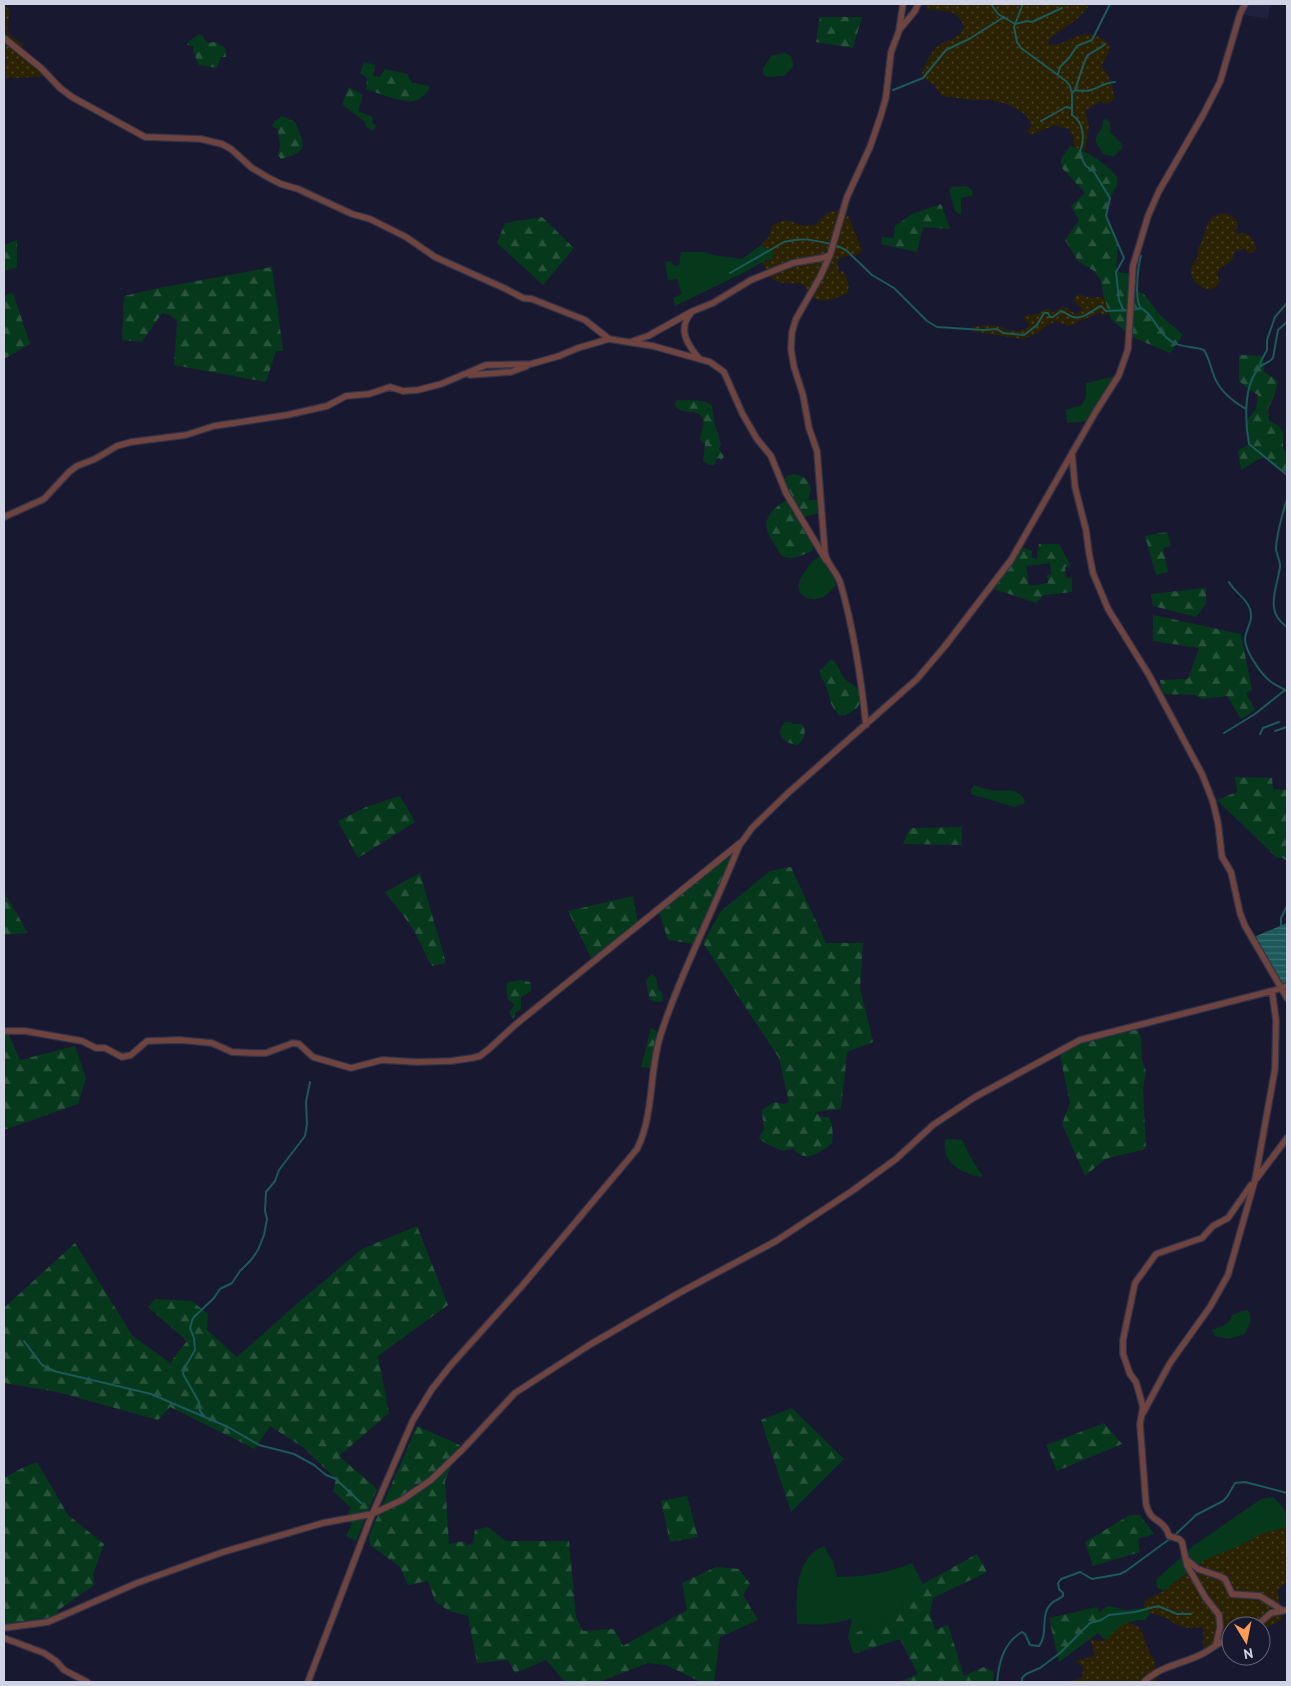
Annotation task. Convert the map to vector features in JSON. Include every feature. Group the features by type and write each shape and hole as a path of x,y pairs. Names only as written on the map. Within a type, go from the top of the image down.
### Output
{"street":[{"path":"826,560 817,451 809,428 803,395 794,367 791,349 792,332 796,319 830,255 846,197 870,147 881,115 886,97 891,52 899,31 903,4"},
{"path":"899,31 915,11 918,4"},
{"path":"308,1682 372,1514 413,1420 432,1389 522,1286 637,1149 642,1139 647,1116 655,1055 676,990 743,840 752,828 788,793 917,679 945,646 1011,560 1072,452 1119,375 1128,349 1133,266 1148,216 1159,191 1220,82 1240,14 1245,4"},
{"path":"4,38 41,68 72,97 144,137 201,139 222,144 252,168 269,178 352,214 370,219 406,237 435,257 522,298 532,299 585,320 609,339"},
{"path":"630,342 648,336 751,280 794,263 830,255"},
{"path":"693,310 686,321 684,328 685,337 692,351 699,359"},
{"path":"4,517 44,499 77,466 95,459 118,446 131,442 186,436 214,426 288,415 327,406 346,396 369,394 390,387 403,392 418,390 465,375 486,365 531,364 609,339 653,346 710,362 724,372 742,413 757,439 771,456 786,493 840,580 850,617 860,668 866,725"},
{"path":"1072,452 1075,487 1086,530 1088,553 1093,573 1108,609 1149,675 1202,774 1213,802 1222,856 1231,872 1240,913 1284,987 1287,998"},
{"path":"4,1031 25,1031 82,1041 96,1048 105,1048 122,1057 131,1055 147,1041 180,1040 212,1043 232,1052 252,1054 266,1053 293,1043 299,1044 313,1057 350,1068 382,1060 417,1062 480,1056 515,1025 743,840"},
{"path":"4,1628 48,1622 137,1583 223,1552 324,1523 372,1514 402,1500 431,1480 515,1393 591,1344 791,1231 896,1160 933,1125 975,1097 1080,1040 1284,987"},
{"path":"1216,1645 1220,1627 1219,1615 1205,1597 1187,1565 1182,1542 1169,1536 1166,1528 1153,1519 1147,1511 1140,1424 1143,1413 1170,1363 1210,1307 1228,1275 1255,1180 1275,1069 1276,1020 1272,991"},
{"path":"1143,1413 1136,1382 1130,1374 1123,1354 1123,1340 1132,1294 1138,1278 1156,1254 1202,1238 1213,1226 1228,1218 1287,1138"},
{"path":"1186,1559 1198,1570 1224,1579 1232,1594 1236,1596 1260,1596 1284,1610"},
{"path":"1268,1616 1271,1613 1284,1610"},
{"path":"4,1638 44,1653 56,1661 64,1670 87,1682"},
{"path":"1144,1682 1150,1676 1165,1668 1203,1654 1221,1642"}],"shaded area":[{"path":"1245,4 1270,4 1268,19 1240,14"},
{"path":"1287,923 1287,990 1285,990 1254,937"}],"green space":[{"path":"820,17 862,17 853,48 816,42"},
{"path":"198,35 202,35 207,43 216,42 225,48 226,57 221,57 217,68 199,65 193,46 187,45 189,41"},
{"path":"785,53 791,56 794,66 784,76 767,77 763,74 763,68 772,55"},
{"path":"364,62 375,65 373,76 380,77 385,69 407,74 412,83 429,86 429,90 417,100 406,101 366,89 367,78 360,73"},
{"path":"349,87 363,95 358,111 373,117 372,123 376,126 373,131 365,126 365,122 342,104"},
{"path":"282,116 295,122 303,142 300,151 281,159 278,155 280,145 278,130 272,126"},
{"path":"1106,119 1110,122 1110,132 1122,144 1122,148 1113,157 1103,154 1096,142 1096,137 1102,128 1103,120"},
{"path":"1070,146 1096,158 1117,177 1117,185 1110,198 1106,216 1118,242 1116,272 1132,274 1131,292 1143,293 1160,315 1183,335 1170,353 1132,337 1111,319 1101,281 1094,271 1078,261 1065,240 1079,220 1071,206 1085,193 1062,168 1061,159"},
{"path":"966,186 972,190 973,196 961,199 961,215 955,211 949,190 952,187"},
{"path":"941,204 950,229 923,227 917,252 881,244 882,237 894,238 895,226 912,214"},
{"path":"542,217 574,248 543,285 497,243 505,223"},
{"path":"17,240 17,267 4,271 4,245"},
{"path":"761,245 774,252 772,259 766,260 675,306 673,298 682,294 677,279 668,280 665,262 671,261 674,266 679,265 681,252 704,252 742,259"},
{"path":"272,267 283,351 276,351 266,382 174,365 177,321 170,315 162,313 142,342 122,340 124,296"},
{"path":"13,293 30,344 4,359 4,295"},
{"path":"1239,355 1263,356 1264,372 1278,381 1274,397 1268,408 1269,421 1278,425 1283,432 1283,448 1287,454 1287,475 1266,458 1259,459 1241,470 1238,451 1249,444 1246,421 1256,409 1258,395 1239,381"},
{"path":"1119,375 1091,421 1067,423 1066,410 1082,405 1086,397 1086,383"},
{"path":"677,400 700,401 709,403 712,406 714,422 721,444 719,449 724,457 721,460 719,458 716,460 714,465 703,461 705,444 700,440 703,425 701,416 698,413 679,410 675,403"},
{"path":"793,474 803,477 807,481 811,490 808,500 821,500 822,512 801,518 815,541 812,551 788,558 781,555 769,536 766,525 772,511 789,499 782,483 787,476"},
{"path":"1167,532 1171,546 1163,548 1168,572 1156,575 1145,536"},
{"path":"1039,544 1059,544 1071,566 1065,567 1066,578 1072,578 1072,592 1044,595 1036,603 994,589 1022,547 1032,551 1032,558 1037,559","holes":["1050,563 1051,574 1047,575 1048,583 1029,586 1026,566"]},
{"path":"823,555 840,580 823,597 813,599 804,597 799,590 800,580 811,563"},
{"path":"1206,588 1206,604 1196,617 1153,606 1151,594"},
{"path":"1153,615 1241,634 1252,690 1246,693 1255,710 1241,719 1227,696 1202,699 1196,695 1162,694 1160,680 1188,679 1199,648 1153,641"},
{"path":"831,659 837,665 844,678 859,690 861,695 859,704 848,714 839,715 833,707 821,677 820,671"},
{"path":"785,722 802,724 804,727 804,735 797,745 784,740 780,734"},
{"path":"1235,777 1272,778 1273,789 1287,790 1287,858 1277,858 1217,800 1237,792"},
{"path":"975,785 985,789 1016,792 1020,794 1025,803 1014,807 971,794 971,789"},
{"path":"400,796 415,822 358,858 338,821 366,807"},
{"path":"962,827 962,845 903,844 910,828"},
{"path":"724,856 731,858 694,944 668,940 658,909"},
{"path":"791,867 826,943 863,943 860,988 873,1042 847,1052 841,1109 815,1112 822,1117 829,1117 832,1143 817,1154 808,1156 798,1154 793,1148 783,1151 766,1144 759,1138 764,1129 762,1110 774,1102 784,1104 789,1102 779,1058 703,943 721,911 770,871"},
{"path":"420,873 446,963 432,966 407,920 385,892"},
{"path":"4,892 28,933 4,935"},
{"path":"633,896 638,925 593,962 568,911"},
{"path":"651,974 656,977 658,990 662,992 663,1001 654,1002 651,1000 646,981"},
{"path":"520,980 530,982 531,988 530,992 521,997 521,1009 512,1018 509,1012 514,1004 508,1000 506,986 509,982"},
{"path":"4,1024 20,1060 75,1046 86,1078 78,1104 4,1130"},
{"path":"1136,1026 1141,1038 1142,1060 1146,1071 1143,1089 1146,1149 1105,1159 1085,1176 1062,1124 1070,1103 1059,1051 1080,1040"},
{"path":"651,1028 661,1034 653,1069 641,1067"},
{"path":"945,1140 962,1140 982,1175 980,1177 959,1169 949,1161 946,1155"},
{"path":"417,1226 448,1305 378,1356 389,1413 339,1456 377,1489 356,1541 346,1536 352,1524 345,1519 351,1508 333,1491 336,1479 304,1448 270,1426 255,1449 170,1407 158,1420 57,1392 4,1383 4,1308 75,1243 132,1335 170,1363 187,1341 148,1307 155,1299 192,1301 208,1314 207,1330 237,1357 362,1249"},
{"path":"1248,1310 1250,1313 1251,1319 1244,1334 1229,1339 1215,1336 1212,1330 1227,1323 1232,1315"},
{"path":"792,1408 844,1459 791,1512 761,1420"},
{"path":"1104,1423 1122,1444 1057,1471 1046,1445"},
{"path":"417,1426 460,1445 445,1481 449,1544 464,1541 466,1545 473,1543 475,1530 488,1527 506,1541 569,1541 576,1617 583,1631 614,1629 623,1646 687,1610 682,1583 716,1567 739,1569 750,1584 743,1595 758,1620 720,1637 714,1682 701,1682 666,1665 648,1663 599,1682 565,1682 546,1660 515,1673 508,1660 477,1663 468,1616 449,1611 435,1601 428,1581 408,1585 400,1567 370,1545 369,1536"},
{"path":"37,1462 68,1515 104,1544 93,1574 94,1585 57,1611 56,1619 4,1628 4,1478"},
{"path":"687,1496 698,1537 670,1542 661,1501"},
{"path":"1273,1497 1284,1510 1287,1527 1261,1534 1190,1570 1164,1591 1157,1588 1156,1580 1193,1546 1261,1499"},
{"path":"1130,1515 1140,1515 1154,1534 1138,1539 1140,1552 1093,1566 1085,1542"},
{"path":"824,1546 833,1562 837,1577 875,1574 912,1563 923,1584 905,1594 901,1610 848,1637 852,1618 825,1624 797,1624 797,1591 802,1569 807,1559"},
{"path":"977,1554 987,1572 933,1598 930,1613 935,1630 948,1625 964,1676 984,1667 994,1673 993,1682 899,1682 918,1674 900,1639 854,1654 848,1637 901,1610 905,1594"},
{"path":"1110,1606 1125,1610 1144,1608 1151,1613 1145,1620 1133,1621 1123,1626 1106,1641 1098,1633 1098,1620 1100,1613"},
{"path":"1097,1607 1100,1613 1098,1633 1059,1662 1049,1618"}],"sand":[{"path":"4,4 10,11 8,33 21,43 27,56 49,76 4,77"},
{"path":"928,4 1087,4 1088,7 1079,17 1050,38 1048,43 1056,45 1077,36 1089,34 1101,38 1110,46 1101,66 1109,76 1115,99 1107,104 1101,101 1085,111 1089,126 1085,151 1074,147 1074,137 1069,129 1055,125 1030,135 1027,131 1032,126 1029,120 1020,111 1007,104 942,96 934,85 923,78 923,70 934,50 960,34 964,26 957,15 928,9"},
{"path":"839,210 847,213 862,250 859,254 842,257 837,260 839,272 843,271 848,282 847,294 830,300 820,300 812,297 803,284 778,282 769,276 763,262 772,259 774,252 761,245 768,238 772,226 785,220 802,225 815,225 827,213"},
{"path":"1225,213 1236,220 1238,225 1235,232 1250,236 1257,249 1249,254 1244,248 1235,252 1232,260 1219,270 1217,275 1220,281 1215,288 1208,290 1197,284 1194,280 1191,272 1192,267 1198,257 1198,249 1209,221"},
{"path":"1078,294 1091,298 1104,298 1109,314 1099,313 1069,326 1054,322 1038,333 1022,339 971,331 972,327 989,325 1003,327 1005,330 1017,331 1028,328 1028,322 1023,318 1024,316 1038,314 1046,309 1050,309 1052,313 1062,307 1075,314 1083,310 1074,301"},
{"path":"1287,1527 1287,1581 1278,1590 1281,1620 1271,1625 1271,1616 1221,1616 1221,1646 1203,1654 1203,1627 1187,1628 1175,1624 1167,1618 1151,1613 1143,1607 1146,1600 1164,1591 1207,1559 1239,1546 1261,1534"},
{"path":"1129,1623 1141,1630 1150,1654 1155,1661 1156,1682 1068,1682 1082,1678 1083,1666 1075,1661 1095,1656 1090,1639 1104,1640 1118,1628"}],"waterway":[{"path":"991,4 998,14 1015,24 1027,21 1032,22 1062,8"},
{"path":"1022,4 1014,27 1017,42 1021,48 1070,86 1072,93 1072,115 1079,122 1082,132 1083,142 1080,151 1083,161 1094,172 1110,198 1106,216 1124,258 1116,272 1119,300 1123,309"},
{"path":"1058,74 1060,67 1077,46 1092,40 1110,4"},
{"path":"893,90 923,78 946,50 969,39 1004,17"},
{"path":"1072,93 1075,90 1088,55 1105,44"},
{"path":"1075,90 1088,91 1104,84 1115,82"},
{"path":"1041,121 1066,107 1071,108"},
{"path":"730,273 790,240 813,240 831,244"},
{"path":"835,245 846,250 872,275 894,288 927,321 937,327 997,329 1003,333 1024,335 1037,325 1044,313 1048,313 1050,317 1053,317 1061,311 1077,318 1085,316 1101,306 1106,311 1141,308 1149,314 1164,335 1171,341 1176,344 1204,350 1218,385 1231,399 1246,409"},
{"path":"1141,256 1137,291 1141,308"},
{"path":"1260,367 1267,350 1267,340 1275,317 1287,303"},
{"path":"1287,322 1278,330 1273,358 1254,374 1248,393 1246,414 1249,444 1287,475"},
{"path":"1287,499 1277,542 1276,551 1280,565 1274,599 1276,614 1287,627"},
{"path":"1229,582 1246,601 1250,609 1250,621 1245,639 1251,656 1266,678 1287,691"},
{"path":"1224,733 1255,714 1285,690"},
{"path":"1260,734 1263,728 1279,722"},
{"path":"1275,731 1287,727"},
{"path":"1283,857 1287,860"},
{"path":"1281,927 1281,918 1287,906"},
{"path":"205,1417 200,1411 199,1402 183,1374 195,1350 194,1338 190,1328 193,1318 214,1298 220,1289 232,1283 258,1250 264,1235 267,1219 265,1211 266,1192 275,1181 279,1170 305,1136 307,1124 306,1102 310,1082"},
{"path":"24,1341 42,1365 54,1371 151,1394 228,1427 259,1445 294,1454 314,1465 326,1475 336,1479 361,1503"},
{"path":"997,1682 1003,1654 1010,1642 1022,1632 1025,1634 1030,1645 1039,1646 1042,1641 1048,1608 1053,1602 1063,1596 1058,1583 1061,1579 1080,1572 1092,1579 1120,1574 1126,1571 1175,1535 1196,1515 1223,1501 1235,1483 1245,1482 1287,1493"},
{"path":"1022,1682 1022,1678 1026,1674 1040,1668 1060,1653 1090,1623 1101,1620 1109,1615 1135,1612 1158,1606 1177,1614 1191,1614"}]}
